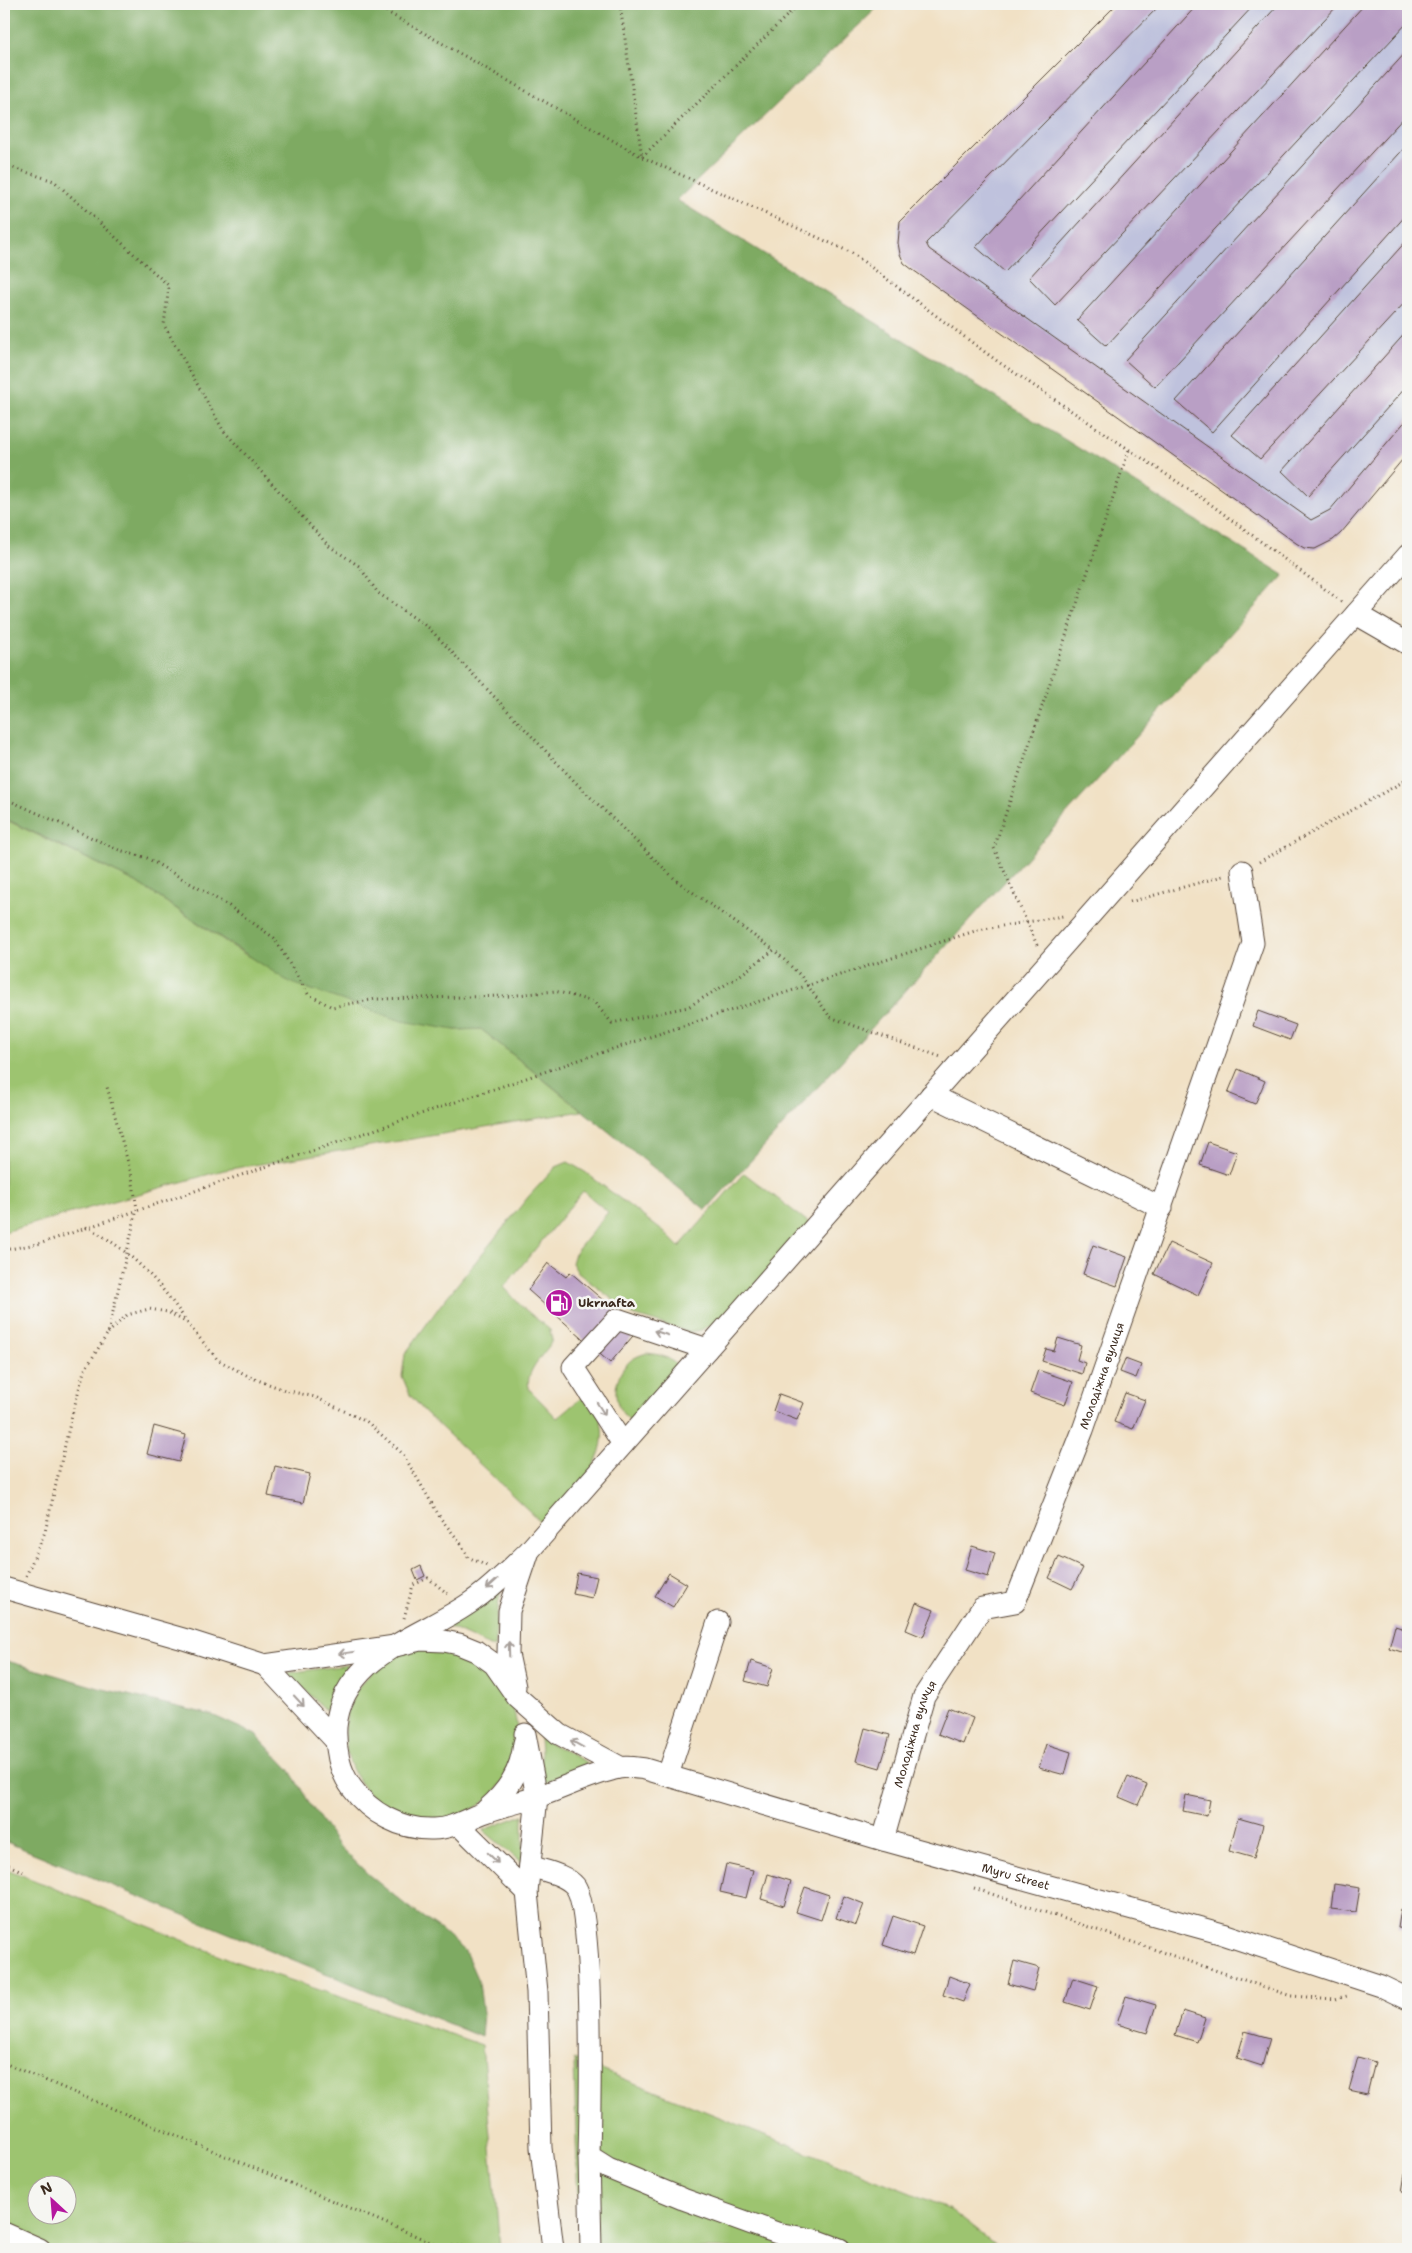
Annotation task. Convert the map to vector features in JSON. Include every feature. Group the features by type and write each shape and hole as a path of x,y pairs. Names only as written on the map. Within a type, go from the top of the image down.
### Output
{"street":[{"path":"620,1767 537,1797 484,1812 460,1824 432,1829 405,1826 384,1817 365,1804 351,1786 340,1765 335,1740 338,1712 348,1688 374,1658 474,1600 528,1552 1408,555"},
{"path":"1356,614 1408,644"},
{"name":"Молодіжна вулиця","path":"883,1840 924,1696 982,1608 1015,1602 1083,1430 1253,943 1242,871"},
{"path":"931,1095 1162,1208"},
{"path":"624,1444 573,1367 617,1318 708,1349"},
{"path":"528,1552 509,1611 508,1654 523,1716 537,1797 527,1892 537,1992 541,2148 553,2249"},
{"path":"11,1590 187,1640 265,1665 395,1646 420,1640 459,1644 476,1651 494,1664 517,1697 560,1734 620,1767"},
{"path":"668,1775 718,1622"},
{"path":"265,1665 335,1740"},
{"path":"484,1812 500,1798 513,1781 522,1757 525,1734"},
{"name":"Myru Street","path":"620,1767 645,1768 883,1840 1223,1934 1381,1986 1408,1999"},
{"path":"460,1824 527,1892"},
{"path":"530,1866 557,1875 575,1886 584,1909 588,1967 591,2249"},
{"path":"589,2156 608,2168 683,2200 778,2233 816,2240 840,2249"},
{"path":"4,2233 40,2249"}],"path":[{"path":"373,4 642,157 852,253 997,361 1209,503 1356,614"},
{"path":"620,4 642,157"},
{"path":"642,157 799,4"},
{"path":"4,165 54,181 169,286 164,326 223,430 329,546 359,566 378,593 429,628 580,787 677,881 774,950 801,976 830,1017 959,1064"},
{"path":"1046,965 994,848 1129,450"},
{"path":"4,1250 42,1243 137,1209 585,1058 969,933 1094,911 1242,871 1408,778"},
{"path":"4,798 119,850 147,858 229,906 274,938 308,994 332,1007 376,999 508,996 555,991 594,1002 612,1023 688,1007 735,979 774,950"},
{"path":"107,1087 132,1177 137,1209 108,1333"},
{"path":"86,1227 104,1236 146,1269 218,1360 252,1378 285,1390 314,1397 367,1422 403,1454 427,1496 460,1542 468,1557 503,1575"},
{"path":"11,1590 45,1532 71,1418 84,1371 108,1333 127,1315 149,1310 168,1312 187,1323"},
{"path":"404,1619 413,1585 428,1578"},
{"path":"4,1863 26,1873"},
{"path":"969,1886 1291,1996 1335,1999 1381,1986"},
{"path":"4,2063 440,2246 471,2246"}],"shaded area":[{"path":"1117,4 1408,4 1408,453 1341,533 1324,545 1304,548 913,270 904,263 900,254 898,230 900,221"}],"green space":[{"path":"4,4 881,4 677,200 1284,575 706,1210 481,1029 455,1030 402,1021 289,982 136,882 4,818"},
{"path":"4,819 136,882 246,955 455,1030 481,1029 582,1111 224,1170 4,1232"},
{"path":"568,1162 585,1172 665,1233 679,1247 744,1173 812,1225 731,1311 715,1323 701,1330 689,1332 633,1315 578,1273 572,1263 575,1253 608,1212 583,1191 504,1287 521,1306 550,1330 552,1340 531,1372 528,1384 530,1390 557,1418 586,1394 601,1421 602,1437 600,1451 594,1465 586,1479 545,1526 425,1412 410,1395 402,1376 405,1354 442,1303 529,1196 556,1167"},
{"path":"647,1353 667,1358 675,1364 681,1373 637,1423 622,1413 618,1406 616,1388 622,1371 627,1364 634,1358"},
{"path":"500,1590 494,1648 447,1626"},
{"path":"431,1648 448,1650 464,1655 492,1673 510,1701 515,1717 517,1734 515,1751 510,1767 492,1795 464,1813 448,1818 431,1820 414,1818 398,1813 370,1795 352,1767 347,1751 345,1734 347,1717 352,1701 370,1673 398,1655 414,1650"},
{"path":"4,1660 99,1688 212,1715 256,1735 289,1769 337,1844 369,1875 407,1906 441,1930 465,1951 479,1983 483,2013 481,2037 4,1841"},
{"path":"348,1665 328,1712 287,1673"},
{"path":"540,1738 588,1763 543,1784"},
{"path":"523,1815 523,1864 483,1830"},
{"path":"4,1868 237,1962 482,2045 500,2249 4,2249"},
{"path":"574,2059 948,2208 1001,2249 579,2249"}],"building":[{"path":"1117,4 1161,4 926,243 929,249 1311,520 1330,510 1408,418 1408,453 1341,533 1333,540 1315,549 1304,548 1296,543 913,270 904,263 900,254 898,243 900,221"},
{"path":"1198,4 1255,4 1005,272 976,247"},
{"path":"1279,4 1339,4 1055,305 1029,278"},
{"path":"1365,4 1408,4 1408,22 1106,346 1077,320"},
{"path":"1408,50 1408,113 1155,387 1125,360"},
{"path":"1408,144 1408,213 1212,432 1176,401"},
{"path":"1408,239 1408,299 1260,459 1232,435"},
{"path":"1408,330 1408,385 1308,496 1282,471"},
{"path":"1258,1011 1296,1025 1290,1040 1253,1026"},
{"path":"1238,1069 1265,1081 1255,1104 1228,1093"},
{"path":"1208,1142 1237,1152 1229,1175 1200,1165"},
{"path":"1169,1243 1213,1263 1198,1295 1154,1274"},
{"path":"1093,1245 1127,1257 1117,1286 1083,1274"},
{"path":"548,1263 566,1277 570,1272 638,1330 610,1363 528,1290"},
{"path":"1058,1338 1081,1345 1077,1360 1085,1363 1082,1374 1042,1361 1046,1349 1054,1351"},
{"path":"1125,1359 1141,1365 1136,1378 1120,1372"},
{"path":"1038,1370 1073,1382 1065,1405 1030,1393"},
{"path":"1125,1393 1145,1400 1133,1429 1114,1422"},
{"path":"779,1394 804,1403 797,1420 773,1411"},
{"path":"154,1426 186,1435 179,1462 147,1454"},
{"path":"275,1466 310,1474 303,1503 268,1496"},
{"path":"972,1546 995,1553 988,1577 965,1570"},
{"path":"1059,1557 1083,1568 1072,1589 1049,1578"},
{"path":"421,1566 425,1576 417,1580 413,1570"},
{"path":"577,1573 597,1577 592,1598 573,1594"},
{"path":"669,1573 687,1584 673,1607 655,1596"},
{"path":"916,1603 934,1610 923,1637 906,1630"},
{"path":"1395,1626 1408,1630 1408,1654 1389,1648"},
{"path":"751,1661 773,1668 767,1687 745,1681"},
{"path":"948,1708 973,1718 963,1744 938,1734"},
{"path":"865,1728 890,1735 880,1768 856,1761"},
{"path":"1046,1744 1071,1752 1065,1775 1039,1768"},
{"path":"1128,1777 1147,1785 1138,1805 1119,1797"},
{"path":"1186,1795 1210,1800 1207,1816 1183,1811"},
{"path":"1238,1818 1263,1825 1254,1858 1229,1851"},
{"path":"726,1864 753,1870 746,1898 720,1892"},
{"path":"768,1874 791,1881 784,1906 761,1899"},
{"path":"1334,1884 1360,1888 1356,1912 1331,1909"},
{"path":"805,1887 829,1895 821,1920 796,1912"},
{"path":"844,1896 864,1904 856,1925 836,1918"},
{"path":"1401,1909 1408,1910 1408,1929 1398,1928"},
{"path":"893,1916 923,1926 913,1955 883,1945"},
{"path":"1014,1961 1039,1968 1033,1991 1008,1984"},
{"path":"949,1976 970,1984 963,2002 943,1995"},
{"path":"1073,1978 1098,1986 1090,2010 1065,2002"},
{"path":"1126,1996 1156,2005 1147,2033 1117,2024"},
{"path":"1183,2011 1205,2018 1197,2042 1175,2035"},
{"path":"1245,2031 1270,2038 1262,2066 1237,2058"},
{"path":"1358,2057 1375,2062 1367,2094 1349,2090"},
{"path":"1405,2174 1408,2175 1408,2193 1402,2192"}],"place":[{"name":"Ukrnafta","path":"559,1303"}]}
